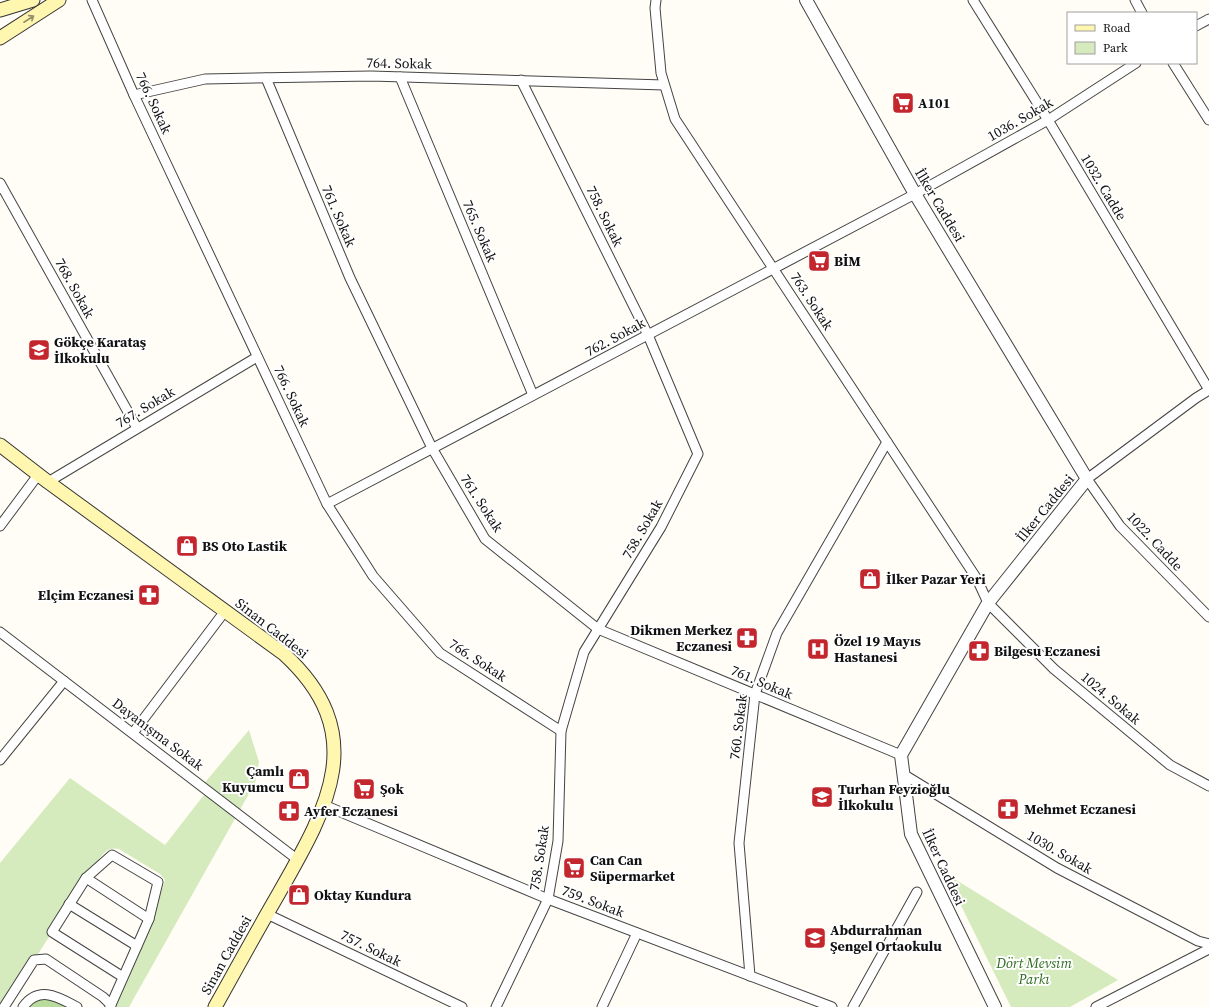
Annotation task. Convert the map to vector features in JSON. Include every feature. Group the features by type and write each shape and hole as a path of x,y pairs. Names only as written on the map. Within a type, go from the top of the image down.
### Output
{"main road":[{"path":"0,10 33,0"},
{"path":"0,38 59,0"},
{"name":"Sinan Caddesi","path":"0,445 43,479 284,654 316,690 328,717 334,742 332,774 324,805 298,860 215,1007"}],"street":[{"name":"766. Sokak","path":"92,0 134,95 327,504 373,576 440,653 561,731"},
{"name":"763. Sokak","path":"656,0 655,8 661,73 675,119 977,579 988,603"},
{"name":"İlker Caddesi","path":"806,0 915,194 1087,479 988,603 901,755 911,834 995,1007"},
{"name":"1032. Cadde","path":"974,0 1048,120 1209,390"},
{"path":"1135,0 1141,12"},
{"path":"1197,25 1209,19"},
{"name":"1036. Sokak","path":"915,194 1048,120 1134,64"},
{"path":"1174,64 1209,120"},
{"name":"764. Sokak","path":"134,95 205,79 371,76 664,85"},
{"name":"765. Sokak","path":"400,77 533,395"},
{"name":"761. Sokak","path":"266,78 350,278 432,448 485,539 598,629 901,755"},
{"name":"758. Sokak","path":"496,1007 548,899 558,841 561,731 584,652 661,527 698,454 648,335 521,80"},
{"name":"768. Sokak","path":"0,183 137,428"},
{"name":"762. Sokak","path":"327,504 915,194"},
{"name":"767. Sokak","path":"43,479 137,428 257,356"},
{"path":"1087,479 1209,390"},
{"name":"760. Sokak","path":"750,976 739,843 755,694 777,633 887,442"},
{"path":"0,526 43,479"},
{"name":"1022. Cadde","path":"1087,479 1120,526 1209,617"},
{"name":"1024. Sokak","path":"988,603 1060,674 1170,765 1209,786"},
{"path":"133,733 225,611"},
{"name":"Dayanışma Sokak","path":"0,632 298,860"},
{"path":"0,760 64,681"},
{"name":"1030. Sokak","path":"903,774 1057,868 1198,941 1209,944"},
{"name":"759. Sokak","path":"324,805 548,899 832,1007"},
{"path":"4,1007 34,960 46,959 103,997 110,1006 137,946 149,919 158,882 112,855 86,878 52,932 123,977"},
{"path":"86,878 149,919"},
{"path":"853,1007 917,892"},
{"path":"69,904 137,946"},
{"name":"757. Sokak","path":"267,914 462,1007"},
{"path":"602,1007 637,933"},
{"path":"1096,1007 1209,949"},
{"path":"23,1007 28,1000 38,994 48,994 61,998 78,1007"}],"green space":[{"path":"249,730 259,762 255,783 129,1007 110,1007 165,880 160,874 119,849 112,849 108,850 99,859 4,1007 0,1007 0,863 70,778 165,845 207,791 202,786"},
{"name":"Dört Mevsim Parkı","path":"945,873 1118,980 1070,1007 1011,1007"},
{"path":"39,994 77,1007 23,1007"}],"place":[{"name":"A101","path":"903,103"},
{"name":"BİM","path":"819,261"},
{"name":"Gökçe Karataş İlkokulu","path":"39,350"},
{"name":"BS Oto Lastik","path":"187,546"},
{"name":"İlker Pazar Yeri","path":"870,579"},
{"name":"Elçim Eczanesi","path":"149,595"},
{"name":"Dikmen Merkez Eczanesi","path":"747,638"},
{"name":"Özel 19 Mayıs Hastanesi","path":"818,649"},
{"name":"Bilgesu Eczanesi","path":"979,651"},
{"name":"Çamlı Kuyumcu","path":"299,779"},
{"name":"Şok","path":"364,789"},
{"name":"Turhan Feyzioğlu İlkokulu","path":"822,797"},
{"name":"Mehmet Eczanesi","path":"1008,809"},
{"name":"Ayfer Eczanesi","path":"289,811"},
{"name":"Can Can Süpermarket","path":"574,868"},
{"name":"Oktay Kundura","path":"299,895"},
{"name":"Abdurrahman Şengel Ortaokulu","path":"815,938"}]}
